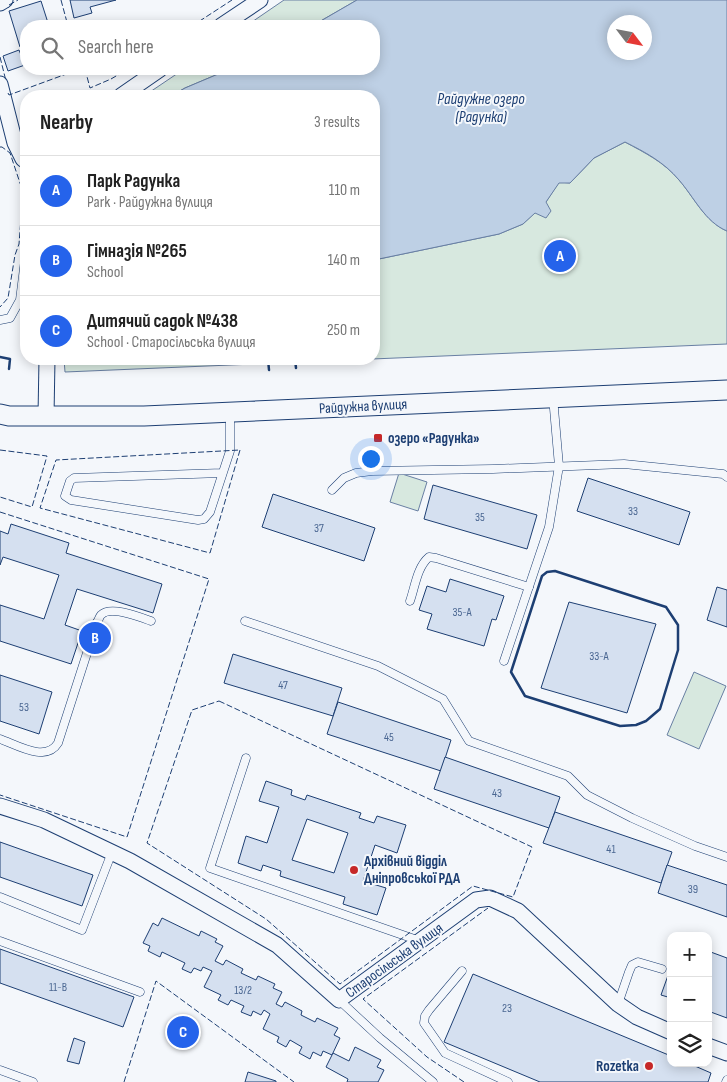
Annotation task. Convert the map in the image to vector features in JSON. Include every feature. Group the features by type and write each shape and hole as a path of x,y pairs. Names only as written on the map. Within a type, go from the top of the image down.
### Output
{"street":[{"path":"0,3 5,0"},
{"path":"229,20 260,0"},
{"path":"130,90 151,75"},
{"path":"0,84 15,143 20,152"},
{"path":"46,416 47,365"},
{"name":"Райдужна вулиця","path":"0,414 9,416 144,416 727,390"},
{"name":"Старосільська вулиця","path":"0,806 44,820 112,852 277,945 339,1000 476,900 490,898 518,911 618,1004 637,1017 667,1030"},
{"path":"712,1047 727,1053"}],"lane":[{"path":"0,320 10,318 20,300"},
{"path":"504,661 549,527 559,466 553,397"},
{"path":"222,473 74,478 70,481 65,496 70,500 198,520 204,519 210,512 230,451 230,412"},
{"path":"332,490 344,478 356,473 372,471 624,464 723,474 727,477"},
{"path":"410,601 420,569 424,561 429,557 529,588"},
{"path":"0,739 39,752 48,752 54,749 58,743 97,622 102,614 109,610 119,611 151,621"},
{"path":"245,621 378,666 444,699 469,741 568,776 587,795 632,818 695,846 727,856"},
{"path":"246,758 210,868 420,941"},
{"path":"0,897 82,930 112,852"},
{"path":"0,941 140,992"},
{"path":"618,1004 632,966 638,962 662,969"},
{"path":"462,971 429,1010 424,1023 445,1053 508,1082"},
{"path":"339,1000 380,1038 433,1082"},
{"path":"0,1070 32,1082"}],"shaded area":[{"path":"284,0 357,0 322,20 255,20"},
{"path":"175,75 216,75 182,90 153,90"},
{"path":"625,142 654,158 667,168 679,180 712,222 727,231 727,344 380,359 380,259 499,234 523,224 546,202 559,182 570,183 594,158"},
{"path":"64,365 230,365 65,372"},
{"path":"399,473 427,482 418,511 390,502"},
{"path":"694,672 726,686 699,749 667,735"}],"water":[{"name":"Райдужне озеро (Радунка)","path":"357,0 727,0 727,231 712,222 679,180 667,168 625,142 594,158 570,183 559,183 546,202 551,211 546,218 535,213 523,224 499,234 380,259 380,90 182,90 216,75 380,75 380,20 322,20"}],"building":[{"path":"70,0 116,0 90,7 92,13 74,18"},
{"path":"41,1 47,20 20,20 20,47 9,11"},
{"path":"19,50 20,67 8,71 3,56"},
{"path":"588,478 690,512 679,545 577,511"},
{"path":"433,485 537,515 527,549 424,519"},
{"path":"273,494 375,528 364,561 262,527"},
{"path":"11,524 69,543 66,553 162,584 153,613 77,589 65,625 82,631 71,664 0,641 0,605 44,619 59,575 3,557 0,565 0,531 8,534"},
{"path":"450,579 504,596 496,620 492,619 484,646 427,629 432,614 419,610 427,586 446,592"},
{"path":"717,587 727,590 727,627 707,620"},
{"path":"569,602 656,624 627,713 541,688"},
{"path":"233,654 342,688 333,716 224,683"},
{"path":"0,675 52,692 39,734 0,721"},
{"path":"338,702 451,740 441,771 327,734"},
{"path":"445,757 560,797 549,828 434,789"},
{"path":"266,781 292,790 291,795 305,800 307,795 361,813 359,818 374,823 377,816 406,825 397,853 375,845 363,881 386,888 377,915 343,904 345,897 280,876 281,871 263,865 261,871 238,863 246,836 267,843 279,807 259,801","holes":["307,819 348,833 334,873 292,860"]},
{"path":"555,812 672,852 661,883 543,843"},
{"path":"0,842 93,875 82,906 0,877"},
{"path":"667,865 727,885 727,917 658,893"},
{"path":"162,918 199,936 201,931 217,939 215,942 223,946 215,961 223,965 226,960 243,969 241,973 256,980 258,976 275,984 273,988 282,992 276,1004 282,1007 285,1002 302,1011 301,1015 315,1022 317,1018 338,1028 334,1035 340,1038 332,1055 323,1051 321,1056 313,1052 310,1059 299,1053 302,1047 290,1040 286,1047 277,1042 279,1037 263,1029 270,1014 264,1010 261,1015 253,1011 251,1016 241,1012 244,1006 231,1000 228,1005 218,1000 221,995 204,987 212,971 203,967 201,971 194,968 191,973 182,969 185,963 162,952 160,957 148,951 150,946 143,943 153,923 158,926"},
{"path":"0,949 134,997 123,1027 0,983"},
{"path":"712,952 727,958 727,1018 712,1012"},
{"path":"473,974 667,1054 667,1067 697,1067 711,1073 708,1082 540,1082 444,1042"},
{"path":"667,978 667,997 661,995"},
{"path":"74,1038 85,1042 79,1064 67,1061"},
{"path":"355,1047 381,1060 377,1067 384,1070 378,1082 347,1082 348,1079 326,1067 333,1053 349,1061"},
{"path":"248,1072 276,1081 276,1082 245,1082"}],"fence":[{"path":"9,5 18,0"},
{"path":"61,0 66,20"},
{"path":"201,20 232,0"},
{"path":"0,57 6,81"},
{"path":"23,90 64,75"},
{"path":"87,75 90,88 118,75"},
{"path":"8,93 9,95 20,91"},
{"path":"0,147 10,153 20,183"},
{"path":"0,307 8,298 20,231"},
{"path":"0,450 47,456 32,507 0,497"},
{"path":"240,450 210,553 40,508 56,460 240,450"},
{"path":"0,512 209,579 127,837 0,795"},
{"path":"219,701 532,847 513,897 473,886 340,984 266,919 147,843 192,710 219,701"},
{"path":"464,1082 427,1057 363,999 488,908"},
{"path":"124,1082 156,981 294,1082"}],"wall":[{"path":"0,357 10,359 9,369"},
{"path":"269,365 269,370"},
{"path":"555,571 666,607 678,625 678,650 660,709 646,721 636,725 620,726 525,696 511,672 542,576 547,572 555,571"}],"place":[{"name":"Парк Радунка","path":"560,256"},
{"name":"озеро «Радунка»","path":"378,438"},
{"name":"Гімназія №265","path":"95,638"},
{"name":"Архівний відділ Дніпровської РДА","path":"354,870"},
{"name":"Дитячий садок №438","path":"183,1032"},
{"name":"Rozetka","path":"649,1066"}]}
